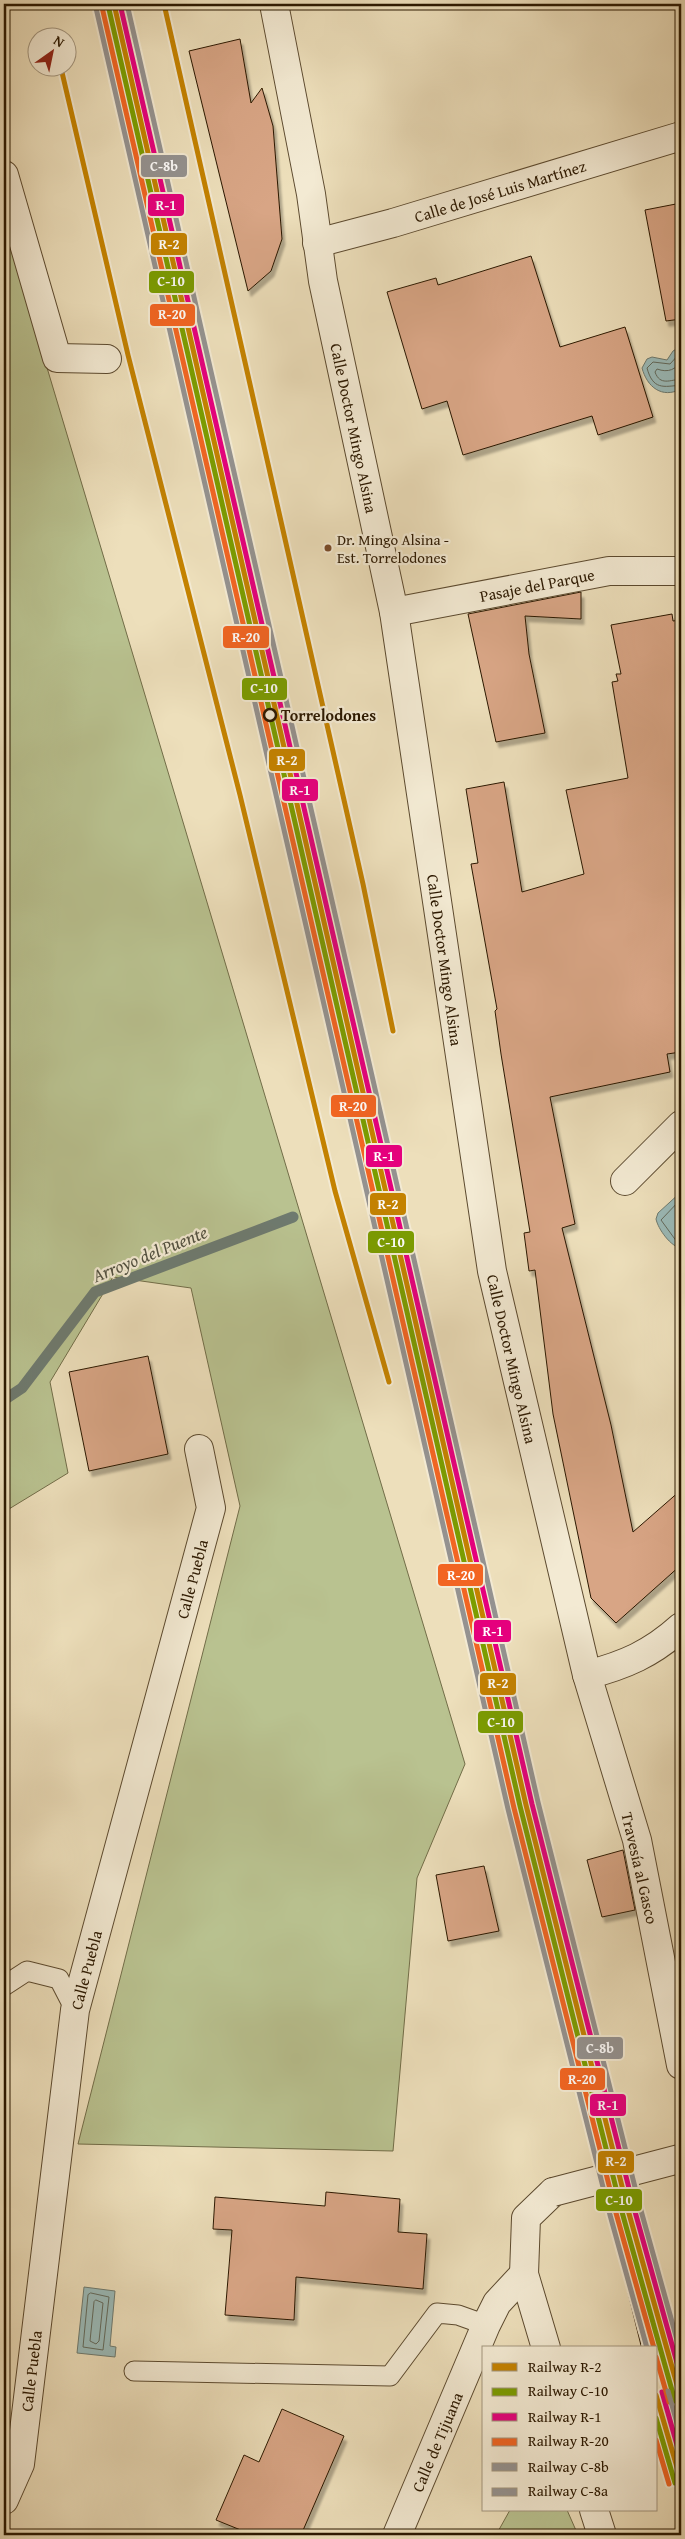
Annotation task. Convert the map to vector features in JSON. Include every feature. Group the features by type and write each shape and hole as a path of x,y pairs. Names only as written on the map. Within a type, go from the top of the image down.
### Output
{"street":[{"name":"Calle Doctor Mingo Alsina","path":"274,4 311,194 323,280 394,612 492,1271 587,1675"},
{"name":"Calle de José Luis Martínez","path":"318,243 393,223 681,136"},
{"path":"4,175 57,358 107,359"},
{"name":"Pasaje del Parque","path":"394,612 609,571 681,572"},
{"path":"625,1181 681,1124"},
{"name":"Calle Puebla","path":"4,2500 20,2464 75,2010 211,1508 199,1449"},
{"path":"587,1675 623,1665 660,1645 681,1627"},
{"name":"Travesía al Gasco","path":"587,1675 637,1840 681,2064"},
{"path":"545,2346 524,2274 526,2218 553,2192 680,2156"},
{"name":"Calle de Tijuana","path":"397,2535 497,2302 524,2274"},
{"path":"595,2512 602,2535"}],"lane":[{"path":"4,1986 27,1970 59,1979 75,2010"},
{"path":"134,2371 390,2376 437,2313 458,2315 486,2325"}],"green space":[{"path":"4,224 465,1764 417,1878 393,2151 78,2144 240,1506 191,1288 113,1277 50,1382 68,1473 4,1512"},
{"path":"509,2512 568,2512 578,2535 496,2535"}],"water":[{"path":"681,346 681,389 668,393 662,392 652,386 644,375 642,368 647,359 652,357 667,360 673,351"},
{"path":"681,1192 681,1248 677,1247 666,1237 659,1228 656,1219 658,1213"},
{"path":"84,2287 115,2291 110,2346 116,2347 115,2357 77,2353"}],"building":[{"path":"240,39 251,103 262,88 273,126 282,239 271,271 248,291 189,51"},
{"path":"681,203 681,319 666,321 645,210"},
{"path":"531,256 560,347 625,327 653,417 598,435 592,416 463,455 447,401 422,409 387,292 436,278 438,285"},
{"path":"581,592 581,619 525,616 529,654 545,733 496,742 468,614"},
{"path":"672,614 673,621 681,620 681,1052 667,1054 670,1072 550,1097 575,1224 562,1228 611,1425 633,1532 681,1490 681,1565 616,1623 591,1598 553,1414 535,1270 529,1271 524,1233 530,1232 501,1054 495,1011 497,1009 471,864 478,863 466,789 504,782 522,892 584,874 566,790 628,778 612,682 618,681 616,674 621,674 611,625"},
{"path":"148,1356 168,1454 89,1471 69,1372"},
{"path":"623,1850 635,1910 602,1917 587,1860"},
{"path":"484,1866 499,1931 448,1941 436,1875"},
{"path":"326,2192 400,2199 398,2232 427,2234 423,2289 296,2277 294,2320 225,2315 232,2230 213,2229 215,2197 325,2206"},
{"path":"282,2409 344,2436 301,2535 253,2535 216,2520 244,2455 259,2462"}],"waterway":[{"name":"Arroyo del Puente","path":"4,1400 22,1388 95,1292 293,1217"}],"railway":[{"path":"537,1849 609,2206 644,2346"}],"rail line":[{"name":"R-2","path":"114,4 526,1805 628,2210 681,2399"},
{"name":"R-1","path":"120,4 532,1804 634,2208 681,2377"},
{"name":"C-8b","path":"127,4 538,1802 640,2207 681,2354"},
{"name":"R-2","path":"164,4 363,884 393,1031"},
{"name":"C-10","path":"108,5 520,1806 622,2212 675,2401"},
{"name":"R-20","path":"102,7 514,1808 616,2213 653,2346"},
{"name":"C-8a","path":"96,8 508,1809 610,2215 646,2346"},
{"name":"R-2","path":"63,78 128,355 240,795 335,1191 389,1382"},
{"name":"R-20","path":"658,2364 669,2402"},
{"name":"C-8b","path":"668,2391 681,2437"},
{"name":"R-1","path":"662,2392 681,2459"},
{"name":"R-2","path":"658,2402 681,2481"},
{"name":"C-10","path":"658,2425 675,2483"},
{"name":"R-20","path":"658,2447 669,2484"}],"place":[{"name":"Dr. Mingo Alsina - Est. Torrelodones","path":"328,548"},
{"name":"Torrelodones","path":"270,715"}]}
